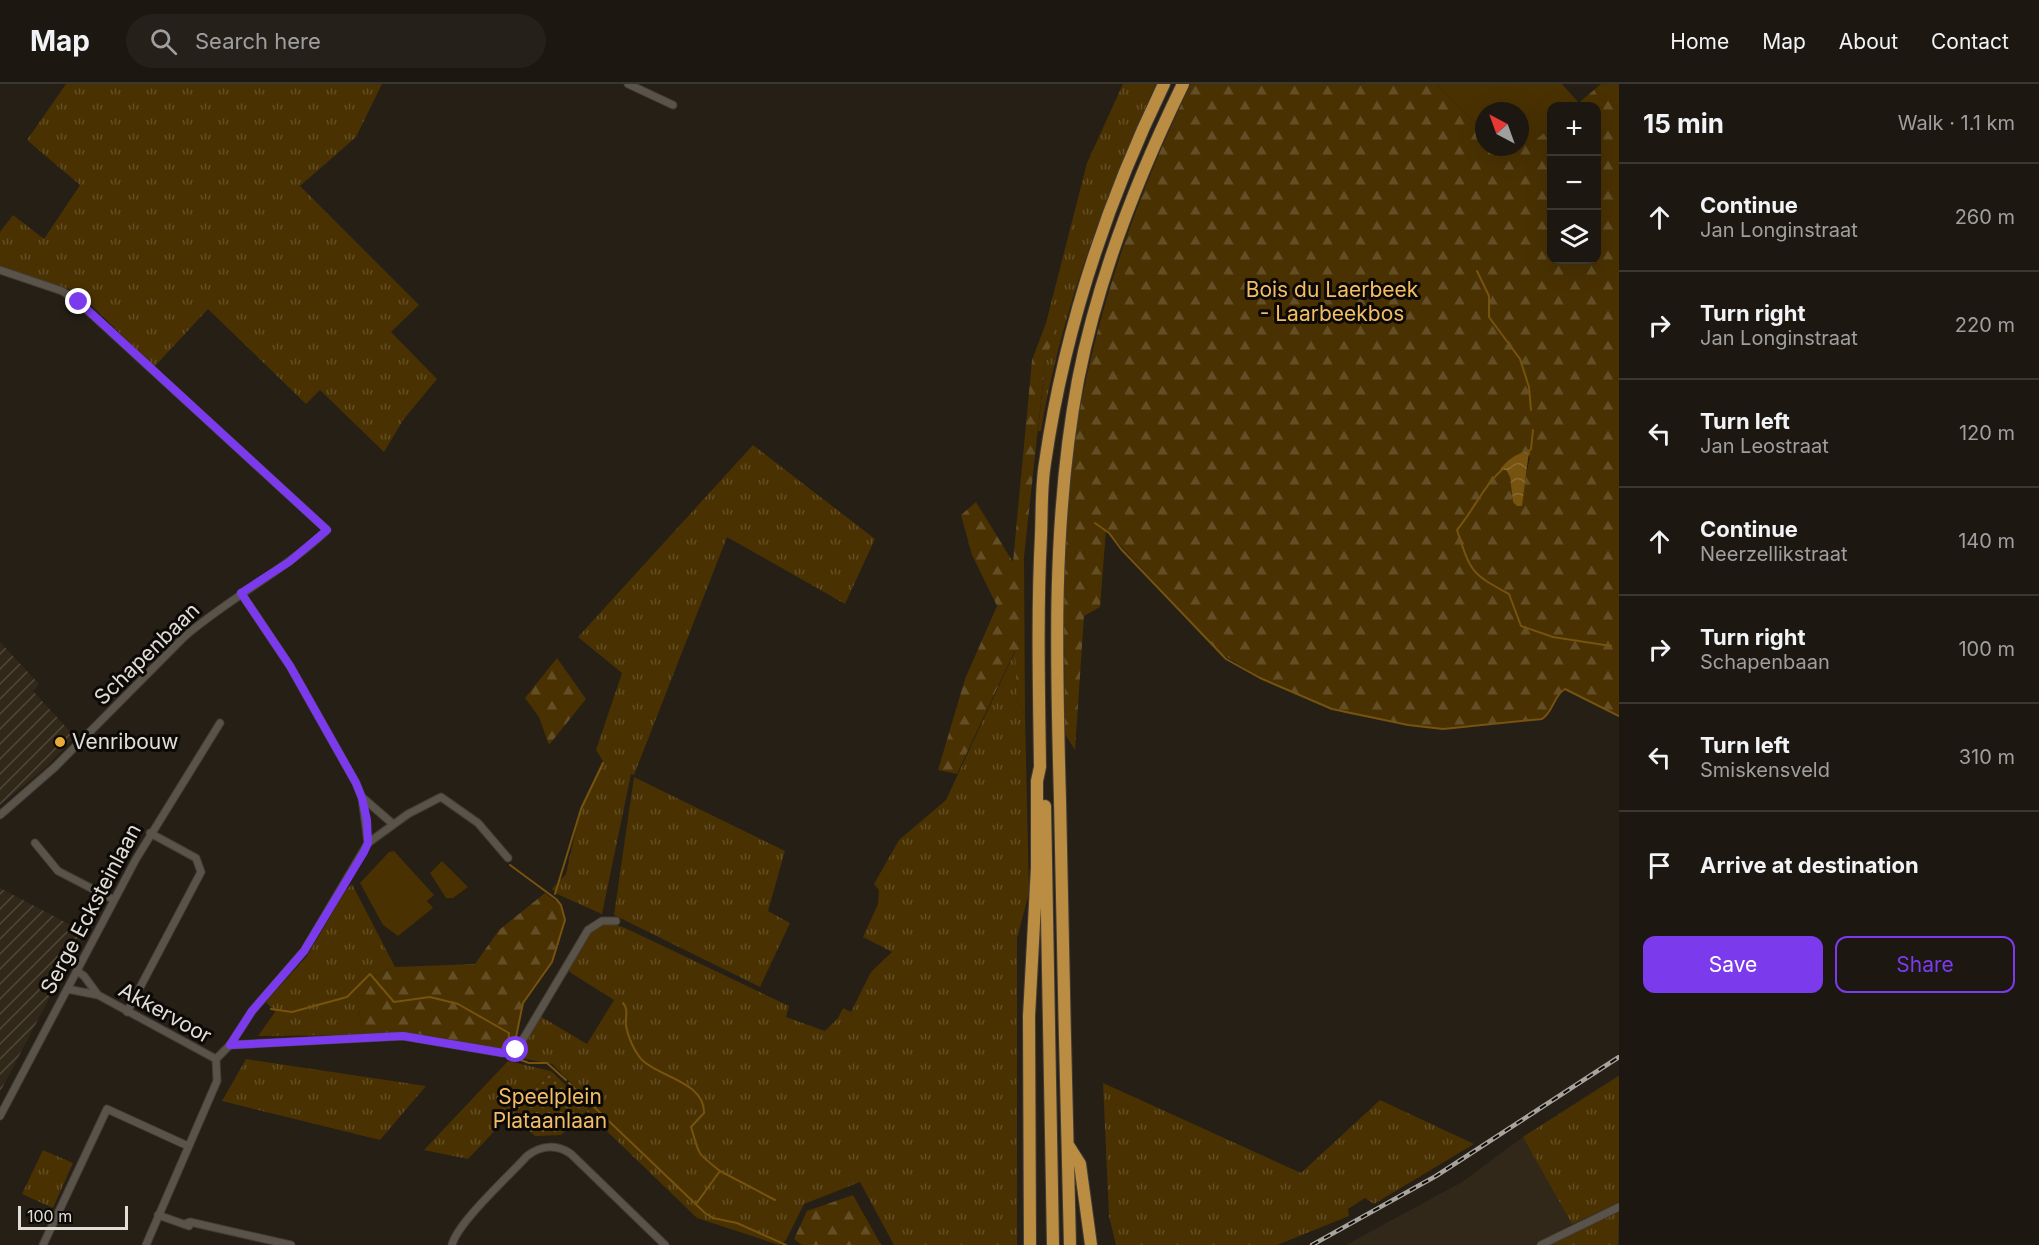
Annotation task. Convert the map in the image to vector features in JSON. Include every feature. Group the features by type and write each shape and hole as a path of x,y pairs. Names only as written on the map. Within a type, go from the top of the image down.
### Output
{"highway":[{"path":"1030,1245 1029,1016 1037,867 1037,781 1040,767 1039,655 1044,465 1075,316 1106,218 1164,84"},
{"path":"1070,1245 1058,734 1058,563 1064,465 1081,368 1105,276 1141,176 1183,84"},
{"path":"1040,767 1044,780 1053,1245"},
{"path":"1068,1145 1080,1164 1091,1245"}],"street":[{"path":"628,84 673,105"},
{"name":"Schapenbaan","path":"0,270 62,291 76,300 327,530 289,562 241,593 184,637 55,767 0,815"},
{"path":"241,593 290,666 362,798 393,824"},
{"name":"Serge Ecksteinlaan","path":"0,1116 150,833 220,723"},
{"path":"146,1245 217,1081 216,1059 230,1045 252,1011 304,951 368,843 427,802 441,797 449,800 478,823 508,858"},
{"path":"362,798 368,843"},
{"path":"127,1012 201,872 196,858 150,833"},
{"path":"35,843 58,871 114,900"},
{"path":"230,1045 403,1036 421,1037 484,1051 513,1052 519,1046 588,930 602,921 616,921"},
{"name":"Akkervoor","path":"77,971 84,976 98,995"},
{"name":"Akkervoor","path":"67,989 98,995 216,1059"},
{"path":"43,1245 107,1109 188,1146"},
{"path":"452,1245 454,1238 465,1223 526,1156 538,1148 550,1146 571,1154 662,1244"},
{"path":"1541,1245 1619,1207"},
{"path":"158,1215 187,1224 190,1222 199,1226 291,1245"}],"shaded area":[{"path":"0,642 39,684 33,691 75,737 46,767 0,805"},
{"path":"0,888 84,932 0,1092"},
{"path":"1619,1075 1619,1245 1346,1245 1462,1182 1523,1137"}],"green space":[{"path":"66,84 382,84 356,137 300,186 419,305 391,332 437,379 403,420 384,452 320,390 306,404 208,309 154,367 83,297 72,290 0,267 0,232 13,215 44,239 80,185 27,140"},
{"path":"1123,84 1156,84 1087,254 1060,341 1041,431 1038,431 1045,364 1055,326 1046,323 1087,163"},
{"name":"Bois du Laerbeek - Laarbeekbos","path":"1191,84 1436,84 1475,122 1475,156 1529,156 1529,142 1547,130 1547,264 1601,264 1601,102 1580,102 1601,84 1619,84 1619,716 1564,689 1542,719 1443,729 1344,713 1260,678 1219,652 1106,530 1100,607 1084,616 1075,750 1065,734 1064,566 1071,465 1079,415 1101,317 1132,222","holes":["1530,456 1522,496 1513,502 1510,477 1506,470"]},
{"path":"1436,84 1562,84 1578,102 1547,102 1547,130 1529,143 1529,102 1475,102 1475,122"},
{"path":"1046,323 1056,326 1045,364 1024,557 1025,716 1017,696 1015,650 957,774 938,770 965,679 997,606 972,555 961,515 976,502 1013,562 1032,360"},
{"path":"753,445 875,539 845,604 727,537 634,775 631,774 602,914 557,894 552,889 566,874 581,806 603,761 596,750 622,673 578,637"},
{"path":"1016,649 1017,696 1025,716 1029,893 1017,938 1017,1245 894,1245 860,1182 804,1204 786,1240 779,1245 697,1218 586,1111 594,1106 552,1064 515,1057 540,1016 587,1044 614,1000 568,971 589,935 604,925 625,928 789,1006 786,1017 825,1031 838,1018 843,1008 851,1012 871,972 892,952 863,937 878,904 879,890 874,884 899,840 946,800"},
{"path":"557,658 586,699 549,745 539,717 525,698"},
{"path":"634,777 785,851 768,911 790,923 760,987 614,915"},
{"path":"394,851 434,895 427,901 433,908 398,936 383,925 360,883 389,852"},
{"path":"442,861 468,887 453,898 446,898 430,873"},
{"path":"352,884 395,967 355,986 363,1035 258,1036 275,1012 266,1002 307,956 345,891"},
{"path":"545,893 561,905 565,920 552,962 523,1003 514,1049 510,1052 422,1035 363,1035 355,986 395,967 475,964 499,930"},
{"path":"246,1059 426,1086 380,1140 222,1101"},
{"path":"508,1061 551,1071 468,1159 424,1150"},
{"name":"Speelplein Plataanlaan","path":"551,1071 589,1108 561,1135 535,1136 511,1114"},
{"path":"1619,1076 1619,1202 1572,1224 1523,1137"},
{"path":"1103,1083 1301,1173 1380,1100 1474,1144 1374,1204 1365,1198 1348,1209 1349,1216 1277,1245 1116,1245 1109,1216"},
{"path":"43,1150 73,1163 53,1208 22,1194"},
{"path":"853,1195 881,1245 802,1245 794,1239 807,1211"},
{"path":"1619,1213 1618,1245 1551,1245 1614,1214"}],"water":[{"path":"1529,451 1522,506 1517,506 1513,502 1510,477 1506,470 1500,470 1520,453"}],"waterway":[{"path":"1477,271 1489,296 1489,317 1520,359 1529,387 1531,410"},
{"path":"1527,453 1531,449 1533,430"},
{"path":"1503,469 1496,475 1457,530 1469,563 1479,576 1509,594 1521,626 1553,637 1611,646"},
{"path":"1095,523 1109,533 1121,549 1226,659 1260,678 1332,709 1408,725 1443,729 1542,719 1565,689 1619,716"},
{"path":"555,894 581,809 603,763"},
{"path":"510,865 556,899 561,905 565,920 552,962 523,1003 515,1042"},
{"path":"271,1009 292,1012 347,997 370,974 394,1002 430,997 458,1004 509,1033 508,1049"},
{"path":"623,1003 628,1035 642,1060 689,1087 702,1103 704,1113 691,1127 700,1152 720,1171 696,1204"},
{"path":"510,1056 529,1063 547,1063 566,1080"},
{"path":"569,1083 705,1213 713,1218 737,1223 786,1245"},
{"path":"720,1171 775,1200"}],"railway":[{"path":"1312,1245 1436,1176 1619,1057"}],"place":[{"name":"Venribouw","path":"60,742"}],"route":[{"path":"79,302 327,530 289,562 241,593 290,666 320,723 356,783 367,820 368,843 304,951 291,969 252,1011 230,1045 252,1042 403,1036 421,1037 456,1047 503,1053 516,1050"}]}
